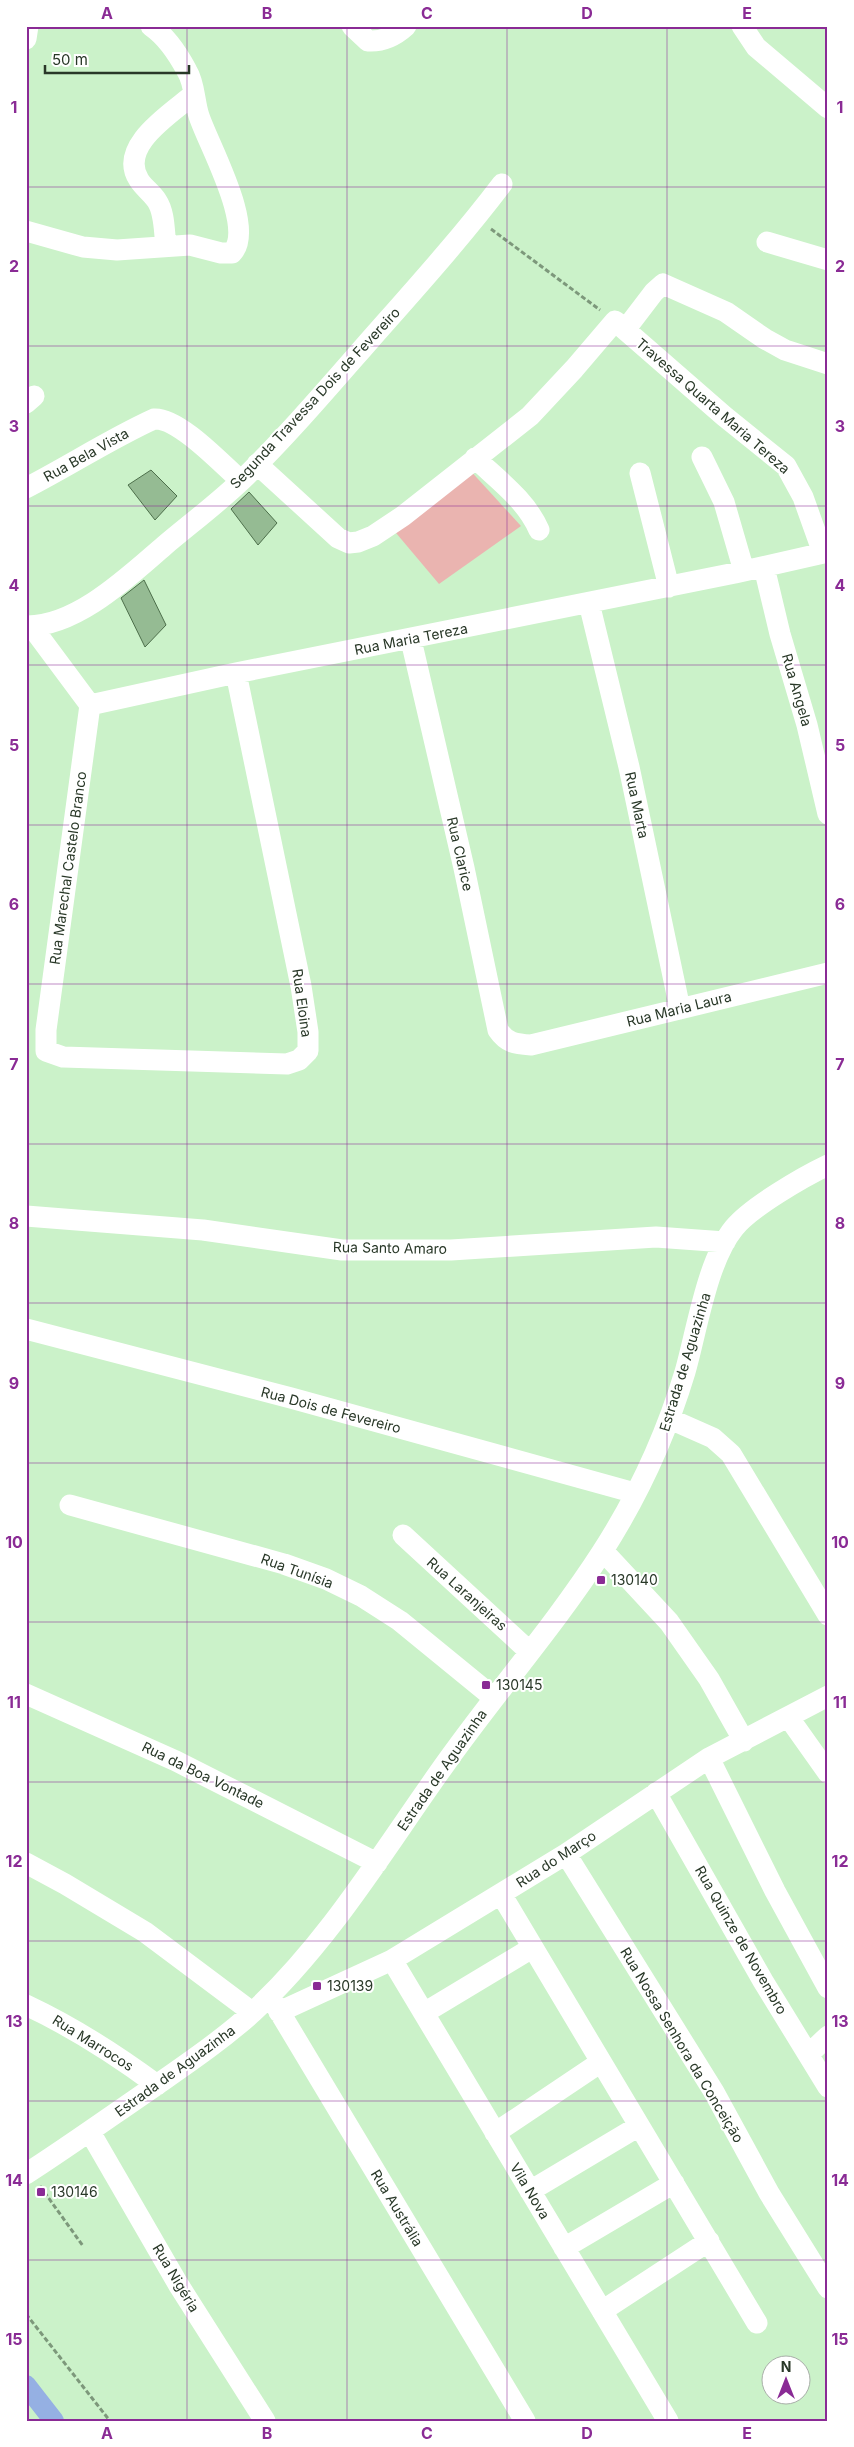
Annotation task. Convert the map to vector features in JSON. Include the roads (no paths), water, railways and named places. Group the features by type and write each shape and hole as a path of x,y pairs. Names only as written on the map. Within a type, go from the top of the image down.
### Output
{"street":[{"path":"26,39 28,26"},
{"path":"26,231 83,247 117,250 190,245 221,253 232,253 239,242 235,213 223,172 198,114 188,73 160,32 151,26"},
{"path":"352,26 368,41 376,42 383,41 406,26"},
{"path":"742,26 756,47 828,108"},
{"path":"166,246 160,208 157,201 139,180 135,170 135,155 138,145 149,132 194,94"},
{"name":"Segunda Travessa Dois de Fevereiro","path":"29,626 58,620 82,610 137,569 241,481 332,384 476,218 502,184"},
{"path":"767,242 828,260"},
{"path":"257,464 338,538 349,543 373,536 403,516 530,416 574,369 663,284 726,312 765,339 785,350 828,364"},
{"name":"Travessa Quarta Maria Tereza","path":"620,326 724,416 786,466 804,497 825,552"},
{"name":"Rua Bela Vista","path":"26,488 146,423 159,419 174,424 241,481"},
{"name":"Rua Angela","path":"702,457 754,569 780,634 807,725 828,814"},
{"path":"475,458 523,504 534,519 539,530"},
{"path":"640,473 669,587"},
{"name":"Rua Maria Tereza","path":"90,706 236,673 410,640 669,587 825,552"},
{"name":"Rua Marta","path":"589,603 629,767 680,1009"},
{"path":"29,626 90,706"},
{"name":"Rua Clarice","path":"410,640 461,858 498,1030 505,1040 514,1044 531,1045"},
{"name":"Rua Eloina","path":"46,1030 46,1051 63,1057 287,1064 299,1060 308,1051 308,1032 301,986 236,673"},
{"name":"Rua Marechal Castelo Branco","path":"46,1030 90,706"},
{"name":"Rua Maria Laura","path":"531,1045 828,973"},
{"name":"Estrada de Aguazinha","path":"28,2173 206,2051 252,2012 274,2004 315,1944 377,1863 493,1697 530,1652 602,1551 658,1450 685,1371 706,1292 725,1242 736,1226 756,1210 781,1192 828,1166"},
{"name":"Rua Santo Amaro","path":"26,1216 203,1230 342,1250 451,1250 656,1237 725,1242"},
{"name":"Rua Dois de Fevereiro","path":"26,1330 290,1398 635,1493"},
{"path":"670,1419 713,1438 731,1454 828,1615"},
{"name":"Rua Tunísia","path":"70,1505 284,1564 326,1579 361,1596 400,1621 493,1697"},
{"name":"Rua Laranjeiras","path":"403,1535 530,1652"},
{"path":"602,1551 669,1622 708,1679 744,1741"},
{"name":"Rua da Boa Vontade","path":"26,1694 176,1761 377,1863"},
{"name":"Rua do Março","path":"274,2004 392,1960 566,1854 709,1758 828,1696"},
{"path":"789,1718 828,1773"},
{"path":"709,1758 775,1891 828,1988"},
{"name":"Rua Quinze de Novembro","path":"656,1793 764,1981 828,2087"},
{"name":"Rua Nossa Senhora da Conceição","path":"566,1854 714,2092 768,2193 828,2288"},
{"path":"26,1863 145,1932 252,2012"},
{"path":"501,1894 757,2323"},
{"path":"424,2013 532,1948"},
{"name":"Vila Nova","path":"392,1960 668,2421"},
{"name":"Rua Austrália","path":"274,2004 525,2421"},
{"name":"Rua Marrocos","path":"26,2005 58,2020 116,2054 157,2084"},
{"path":"809,2054 828,2036"},
{"path":"495,2133 601,2062"},
{"path":"530,2191 639,2126"},
{"name":"Rua Nigéria","path":"90,2132 178,2284 265,2421"},
{"path":"564,2248 674,2183"},
{"path":"602,2311 708,2241"}],"waterway":[{"path":"26,2385 54,2421"}],"place":[{"name":"130140","path":"601,1580"},
{"name":"130145","path":"486,1685"},
{"name":"130139","path":"317,1986"},
{"name":"130146","path":"41,2192"}]}
